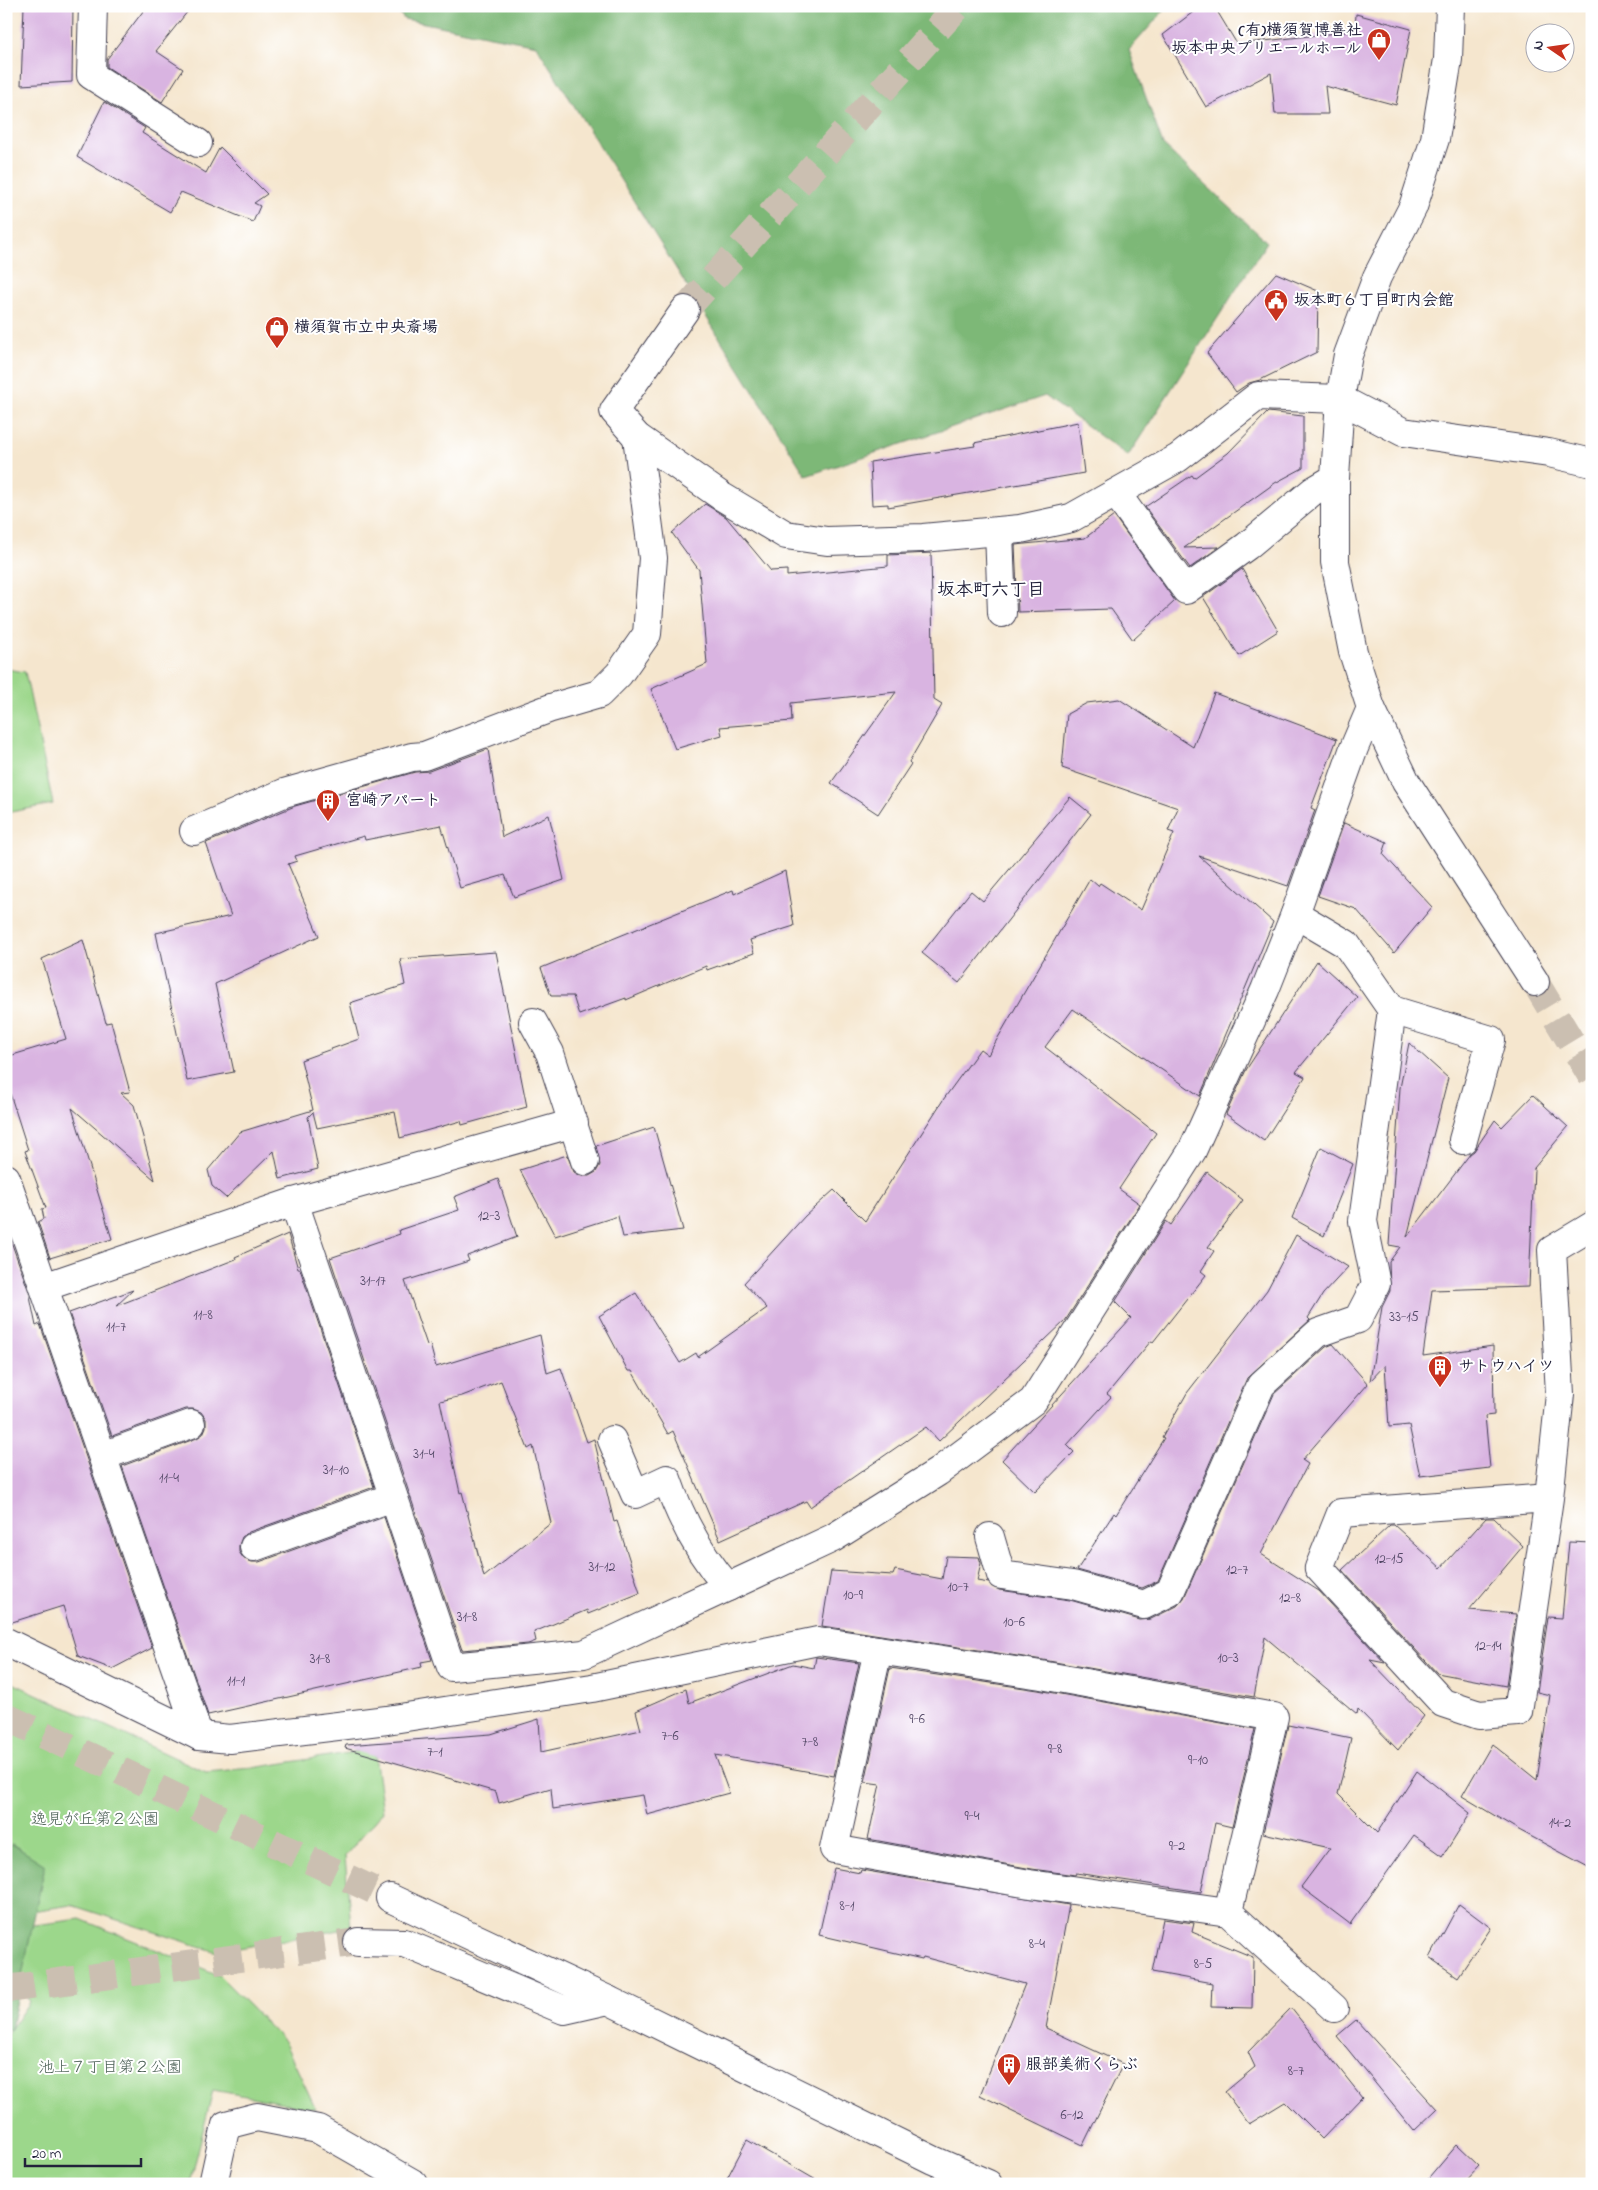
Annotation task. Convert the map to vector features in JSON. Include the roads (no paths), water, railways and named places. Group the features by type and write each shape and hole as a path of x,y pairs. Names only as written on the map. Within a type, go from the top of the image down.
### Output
{"street":[{"path":"93,6 91,75 198,143"},
{"path":"1450,6 1448,59 1435,139 1414,207 1377,278 1348,355 1340,399 1335,478 1335,562 1353,652 1371,708 1406,782 1534,982"},
{"path":"685,310 614,411 637,437 721,496 786,535 827,541 923,538 999,531 1071,518 1178,458 1258,396 1340,399 1403,432 1549,453 1592,463"},
{"path":"194,831 284,793 412,757 424,756 551,708 599,694 619,674 647,634 653,558 637,437"},
{"path":"1116,493 1186,590 1247,546 1313,491 1335,478"},
{"path":"999,531 1002,613"},
{"path":"294,1202 451,1667 584,1654 833,1538 947,1465 1033,1400 1192,1151 1265,990 1296,914 1354,748 1371,708"},
{"path":"1296,914 1346,944 1392,1010 1491,1040 1463,1140"},
{"path":"990,1537 1001,1575 1073,1585 1144,1605 1170,1592 1261,1385 1318,1333 1358,1319 1376,1284 1363,1221 1392,1010"},
{"path":"533,1022 550,1053 574,1123 584,1161"},
{"path":"44,1287 294,1202 574,1123"},
{"path":"6,1178 199,1736"},
{"path":"1549,1498 1341,1513 1319,1568 1443,1703 1479,1715 1518,1712 1549,1498 1560,1394 1552,1250 1592,1226"},
{"path":"102,1456 191,1424"},
{"path":"612,1440 635,1494 667,1479 678,1512 706,1562 728,1587"},
{"path":"254,1548 393,1497"},
{"path":"6,1642 199,1736 230,1739 387,1720 592,1688 818,1641 1041,1675 1274,1717 1228,1912"},
{"path":"878,1650 834,1849 1030,1884 1228,1912 1334,2008"},
{"path":"390,1898 608,2000 933,2160 988,2184"},
{"path":"358,1942 404,1944 564,2010 608,2000"},
{"path":"213,2184 226,2125 257,2117 318,2129 414,2184"}],"tunnel":[{"path":"685,310 958,6"},
{"path":"1535,982 1592,1077"},
{"path":"6,1717 390,1898"},
{"path":"6,1989 358,1942"}],"place":[{"name":"(有)横須賀博善社 坂本中央プリエールホール","path":"1379,61"},
{"name":"坂本町６丁目町内会館","path":"1276,322"},
{"name":"横須賀市立中央斎場","path":"277,349"},
{"name":"宮崎アパート","path":"328,822"},
{"name":"サトウハイツ","path":"1440,1388"},
{"name":"服部美術くらぶ","path":"1009,2086"}],"district":[{"name":"坂本町六丁目","path":"991,591"}],"park label":[{"name":"逸見が丘第２公園","path":"95,1820"},
{"name":"池上７丁目第２公園","path":"110,2068"}]}
